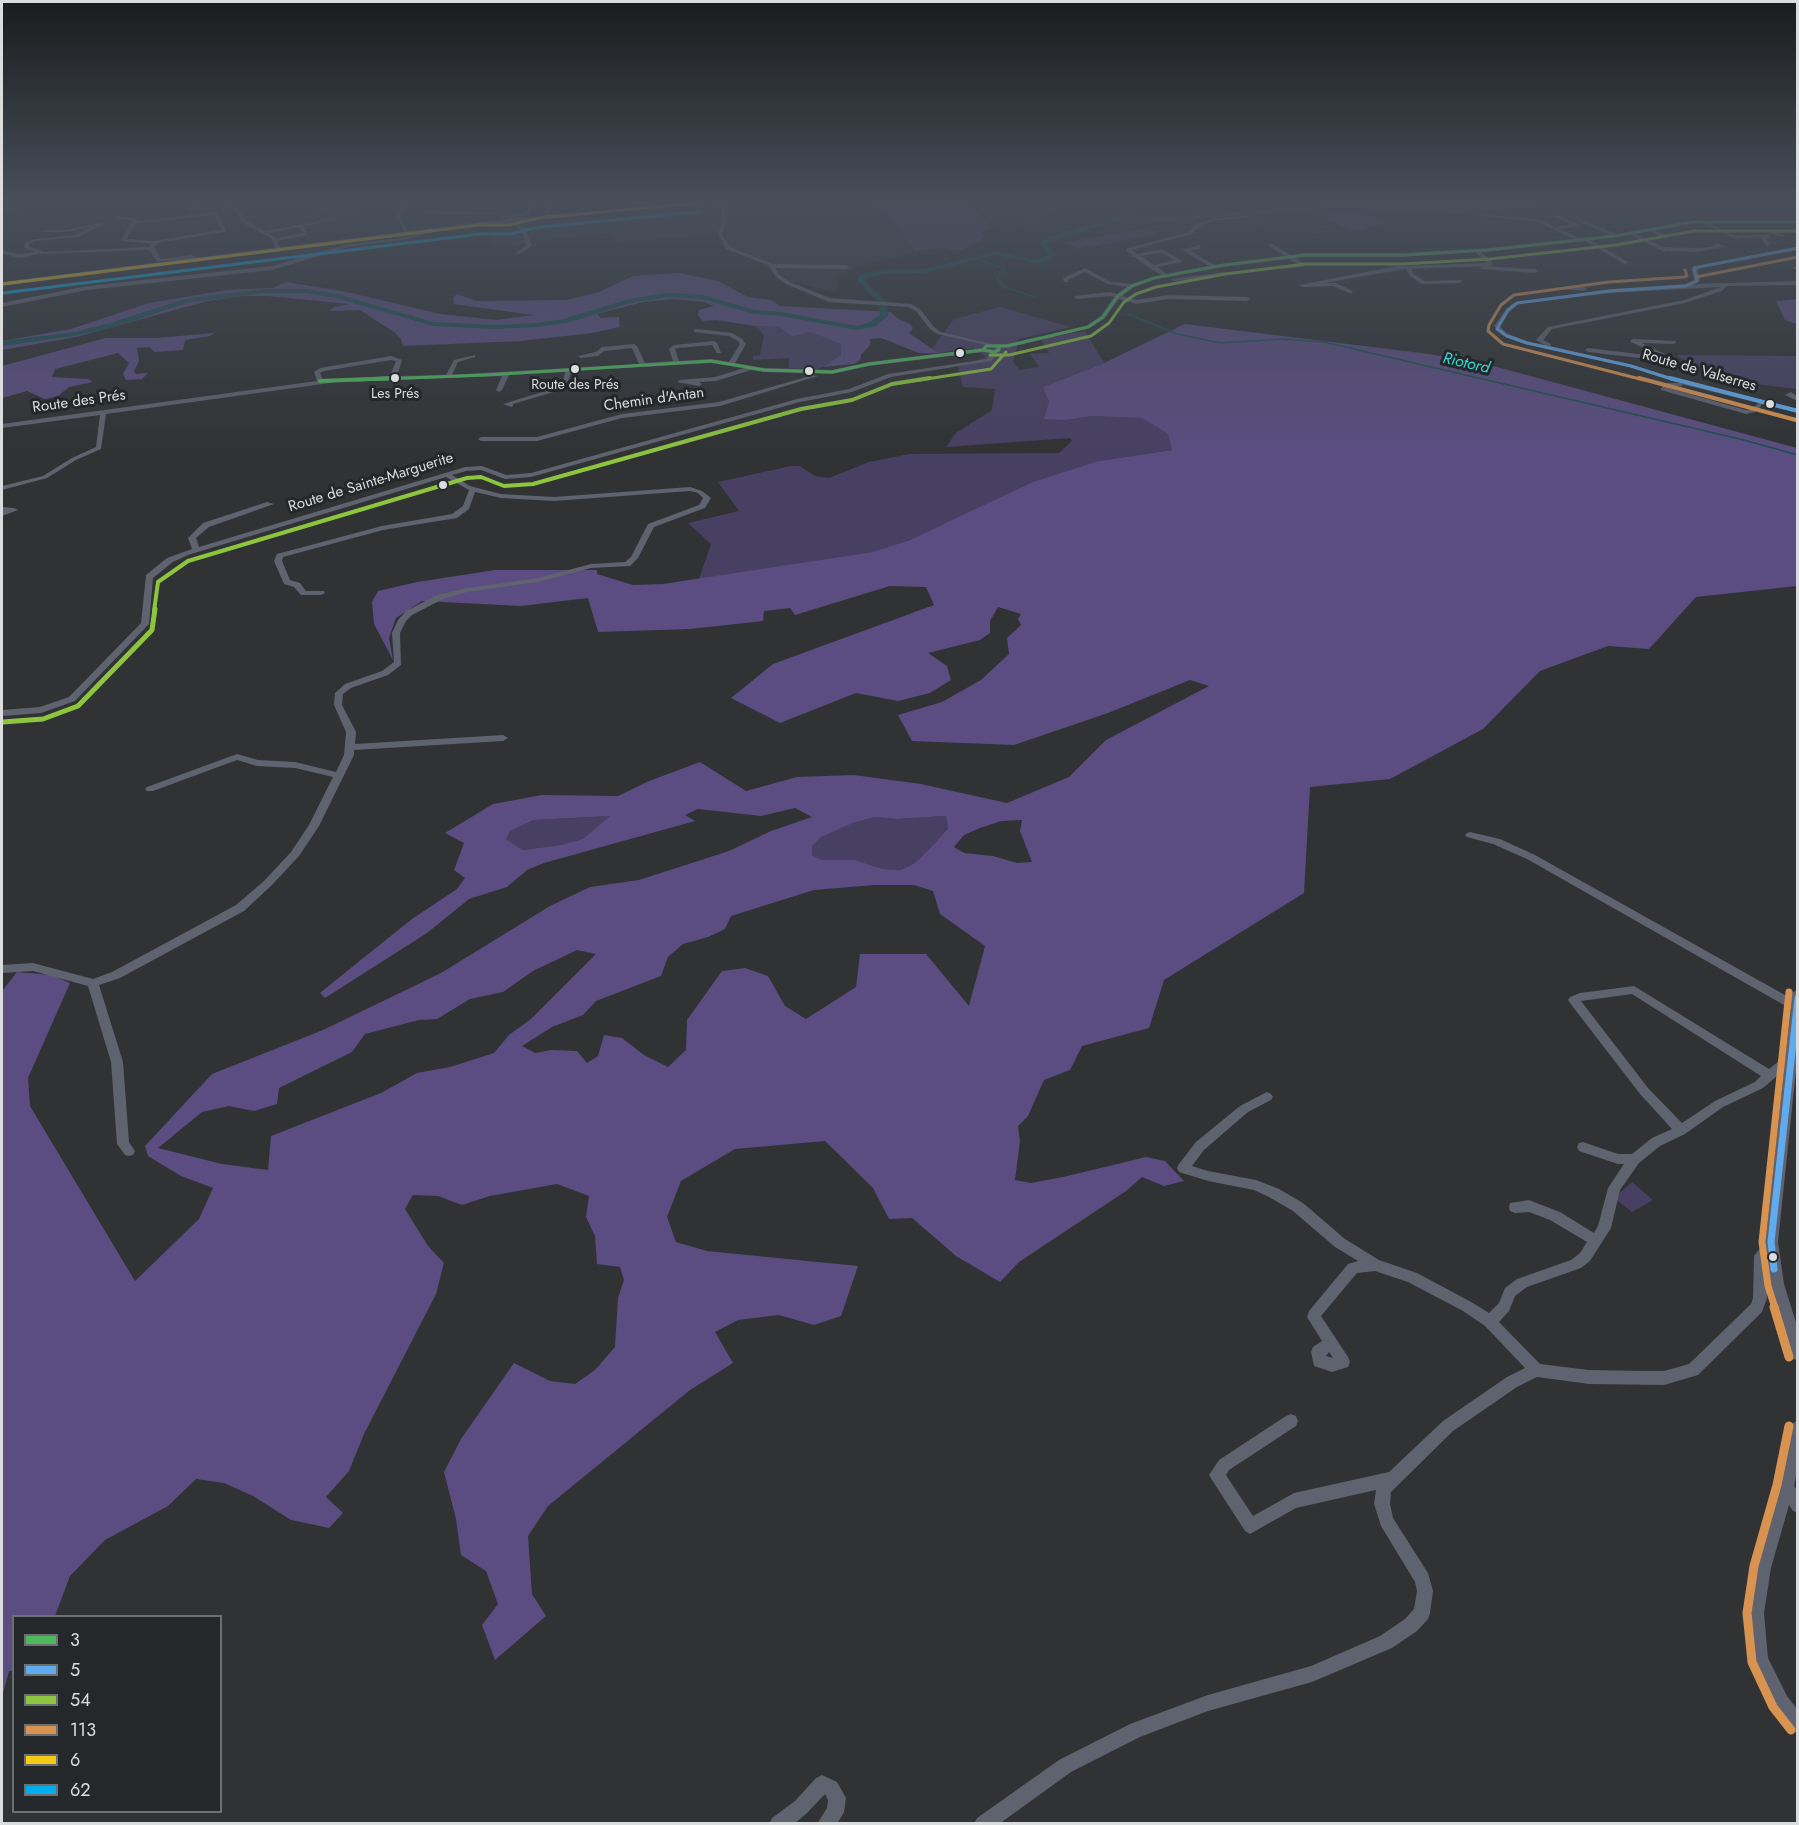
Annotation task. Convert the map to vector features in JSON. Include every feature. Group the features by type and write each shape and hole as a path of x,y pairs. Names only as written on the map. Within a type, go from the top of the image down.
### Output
{"street":[{"path":"2,305 85,288"},
{"path":"802,288 824,298 914,307 939,333 978,341 990,348"},
{"name":"Route de Sainte-Marguerite","path":"2,713 41,710 72,699 145,624 148,577 170,560 196,550 446,474 477,468 505,477 531,475 800,400 850,391 890,375 989,360 994,356 990,348 1088,327 1109,311 1120,293 1128,288"},
{"path":"1077,297 1136,292 1142,288"},
{"path":"1343,288 1351,292"},
{"path":"1568,288 1602,292"},
{"name":"Route de Valserres","path":"1656,288 1602,292 1514,304 1497,329 1507,336 1535,345 1630,366 1797,411"},
{"path":"1674,342 1633,341 1676,359 1673,360 1552,345 1539,340 1550,328 1685,301 1722,288"},
{"path":"1120,293 1136,302 1169,297 1247,299"},
{"path":"696,331 724,333 738,338 743,344 732,363"},
{"path":"677,363 672,349 676,346 714,343 719,352"},
{"path":"581,356 598,354 602,349 634,346 643,365"},
{"name":"Route des Prés","path":"2,426 320,381 448,377 677,363 732,363 749,369 830,372 990,348"},
{"path":"448,377 456,361 473,356"},
{"path":"320,381 317,372 322,369 391,358 399,362 393,378"},
{"path":"699,384 680,382 716,379 749,369"},
{"path":"511,405 506,404 565,387 568,370"},
{"name":"Chemin d'Antan","path":"481,439 534,440 622,416 720,404 830,372"},
{"path":"499,390 506,374"},
{"path":"1759,405 1753,411 1746,412 1663,389 1666,385 1674,384 1759,405 1773,406 1797,416"},
{"path":"1791,394 1788,395 1797,399"},
{"path":"2,488 45,477 74,459 99,448 103,412"},
{"path":"2,969 33,967 93,983 116,975 194,934 256,895 295,854 314,826 351,747 351,732 338,705 339,693 348,686 385,673 395,666 400,659 396,633 402,620 419,607 467,590 538,580 591,566 627,564 634,558 651,526 660,520 702,506 707,498 700,492 690,489 554,499 501,496 473,489 446,474"},
{"path":"321,593 303,593 297,585 287,582 278,561 280,556 382,528 454,516 466,507 473,489"},
{"path":"196,550 192,538 206,525 270,504"},
{"path":"2,509 14,510 2,514"},
{"path":"351,732 372,745"},
{"path":"351,747 503,738"},
{"path":"150,789 237,757 256,763 295,765 339,776"},
{"path":"1470,835 1497,841 1531,857 1796,1007"},
{"path":"93,983 117,1062 123,1144 129,1151"},
{"path":"1681,1130 1644,1090 1574,1000 1580,997 1634,990 1769,1075"},
{"path":"1797,993 1771,1251 1777,1284 1797,1354"},
{"path":"1490,1322 1504,1307 1510,1292 1539,1276 1576,1264 1585,1257 1604,1228 1614,1188 1635,1159 1656,1142 1681,1130 1719,1104 1759,1085 1783,1064 1790,1063"},
{"path":"1267,1097 1244,1109 1200,1146 1183,1168 1208,1176 1256,1185 1274,1193 1298,1207 1340,1243 1375,1266 1412,1277 1437,1288 1490,1322 1536,1370"},
{"path":"1583,1147 1618,1159 1635,1159"},
{"path":"1515,1207 1529,1206 1555,1216 1596,1241"},
{"path":"983,1824 1065,1766 1136,1730 1208,1703 1312,1674 1386,1642 1411,1625 1422,1614 1425,1591 1422,1579 1386,1521 1382,1504 1384,1490 1393,1479 1448,1426 1512,1382 1536,1370 1589,1377 1664,1378 1693,1370 1757,1308 1760,1298 1761,1256 1766,1251 1771,1251"},
{"path":"1330,1343 1314,1317 1316,1311 1353,1268 1375,1266"},
{"path":"1291,1421 1232,1459 1217,1475 1250,1526 1294,1501 1393,1479"},
{"path":"1797,1428 1786,1487 1758,1590 1756,1636 1760,1659 1769,1682 1797,1725"},
{"path":"1786,1487 1797,1506"},
{"path":"778,1824 801,1807 822,1784 831,1788 837,1798 835,1812 826,1824"}],"shaded area":[{"path":"324,288 440,314 496,320 533,315 454,304 453,298 457,294 477,301 566,300 607,288 731,288 748,297 771,300 780,306 891,312 897,318 910,324 913,328 909,333 938,353 919,353 881,338 870,339 870,345 861,355 860,360 854,364 823,367 841,355 841,344 810,332 792,337 779,327 716,320 703,321 698,315 699,310 714,306 704,302 674,299 643,302 597,314 600,318 619,317 620,327 592,333 520,341 403,346 401,339 394,332 360,310 330,311 334,307 350,304 268,296 242,296 208,301 76,337 2,350 2,341 71,329 149,303 227,290"},
{"path":"818,288 839,288 839,291 831,292"},
{"path":"1798,299 1797,324 1785,320 1776,301"},
{"path":"1000,307 1071,327 1019,339 1013,361 1019,370 1039,367 1030,354 1049,353 1041,339 1085,331 1104,363 1043,387 1067,420 1091,416 1142,418 1168,434 1172,450 1099,461 910,540 872,552 699,579 711,544 688,523 739,511 718,482 791,466 800,466 815,476 829,478 869,462 909,454 1059,453 1072,441 1070,438 946,447 956,433 992,410 995,389 963,387 958,367 986,357 974,348 938,353 931,350 954,319"},
{"path":"1185,324 1429,354 1497,367 1797,448 1797,586 1696,597 1649,649 1608,646 1540,671 1483,729 1390,779 1310,787 1304,893 1164,980 1149,1028 1082,1046 1070,1070 1044,1080 1028,1116 1018,1126 1020,1141 1015,1180 1031,1183 1146,1157 1165,1161 1184,1181 1164,1186 1142,1177 1126,1191 1019,1262 1000,1282 956,1256 912,1218 889,1219 873,1188 825,1141 735,1149 681,1181 667,1217 676,1242 707,1251 858,1266 841,1316 814,1325 779,1315 738,1320 715,1332 733,1363 690,1390 548,1506 528,1536 532,1594 546,1616 495,1660 482,1625 498,1604 486,1571 461,1555 456,1519 444,1472 461,1439 514,1363 550,1381 575,1384 595,1370 615,1347 618,1298 624,1280 620,1267 597,1264 595,1236 586,1217 589,1196 557,1184 490,1196 462,1205 438,1196 413,1195 405,1209 428,1246 444,1263 436,1294 364,1434 349,1471 326,1497 343,1513 329,1528 291,1520 253,1496 224,1483 196,1479 168,1506 105,1540 70,1576 55,1615 12,1615 12,1671 9,1671 2,1697 2,991 17,972 52,975 70,983 28,1078 30,1106 135,1281 199,1219 213,1188 181,1176 148,1156 145,1146 212,1074 323,1030 441,973 550,906 590,887 639,880 729,851 771,831 812,817 795,808 761,816 698,809 685,815 695,821 544,863 527,870 507,887 469,899 427,933 325,998 320,993 412,919 457,889 465,878 454,870 464,843 445,833 493,804 542,795 618,796 649,781 700,762 746,791 797,777 854,775 921,784 1007,803 1069,777 1106,740 1209,686 1190,680 1108,713 1014,745 912,741 898,715 942,702 981,680 1009,654 1007,638 1021,625 1018,619 1021,614 998,607 990,621 990,633 980,640 928,653 947,666 951,680 930,693 898,701 856,693 780,723 731,698 773,664 934,605 926,587 890,586 795,615 790,608 764,611 763,621 690,629 598,632 588,598 521,606 422,601 396,618 389,638 393,660 374,624 372,602 378,591 417,582 495,570 597,570 597,574 633,585 663,584 872,552 910,540 1033,482 1099,461 1172,450 1168,434 1142,418 1091,416 1067,420 1044,419 1049,402 1043,387 1104,363","holes":["610,816 583,839 560,845 523,850 506,839 510,831 534,820","946,816 948,828 915,863 901,870 883,869 855,860 822,860 812,855 812,846 821,837 853,823 875,817 897,819","1022,820 1020,831 1032,862 1017,863 993,856 964,853 954,847 964,835 980,828 1001,821","874,885 914,885 933,891 940,914 985,946 969,1006 926,954 860,954 856,987 806,1019 785,1006 768,976 745,968 722,971 687,1020 686,1050 668,1067 644,1055 622,1038 604,1035 598,1056 587,1063 577,1051 551,1050 535,1053 522,1046 552,1027 583,1015 596,1001 661,976 668,957 683,944 708,937 725,929 731,916 814,890","577,950 596,954 531,1019 509,1035 494,1053 450,1067 417,1073 381,1093 271,1136 268,1170 222,1164 158,1148 202,1112 229,1106 254,1111 277,1104 279,1088 352,1052 365,1034 419,1020 437,1019 470,999 503,992 533,971"]},
{"path":"755,326 779,327 792,337 810,332 841,344 841,355 816,370 789,368 789,358 753,360 753,356 760,355 764,335"},
{"path":"214,333 210,336 185,340 183,350 154,352 150,347 137,348 139,361 134,371 136,374 148,373 142,379 126,380 123,374 129,363 118,353 55,369 52,377 88,379 93,382 69,387 58,396 45,399 27,391 2,398 2,366 106,338 156,338"},
{"path":"1676,355 1797,356 1797,389 1715,379"},
{"path":"611,816 583,839 560,845 523,850 506,839 510,831 534,820"},
{"path":"946,816 948,827 937,841 915,863 901,870 883,869 855,860 822,860 812,855 812,846 821,837 853,823 875,817 897,819"},
{"path":"1632,1182 1653,1200 1632,1212 1614,1198"}],"waterway":[{"path":"2,344 74,334 112,325 185,301 264,291 306,291 337,296 433,324 496,327 537,325 564,321 629,301 667,295 703,297 754,312 781,314 857,328 873,324 884,316 883,302 868,288"},
{"path":"1008,288 1035,297"},
{"name":"Riotord","path":"1128,314 1177,334 1220,343 1282,339 1324,342 1740,439 1798,455"}],"transit line":[{"name":"62","path":"3,293 42,288"},
{"name":"3","path":"983,350 986,346 1007,346 1088,327 1103,317 1118,296 1129,288"},
{"name":"54","path":"990,355 1009,355 1091,336 1109,323 1124,302 1136,294 1153,288"},
{"name":"113","path":"1564,288 1514,295 1501,305 1488,331 1503,344 1524,351 1629,375 1683,392 1796,420"},
{"name":"5","path":"1653,288 1610,291 1517,303 1508,310 1497,329 1507,336 1527,343 1631,366 1685,383 1798,411"},
{"name":"3","path":"320,381 486,375 711,361 764,370 832,372 869,364 983,350 994,352 999,350 999,347"},
{"name":"54","path":"3,722 43,719 78,706 152,630 158,582 188,561 467,478 481,477 504,486 533,484 801,409 852,400 892,384 991,369 1006,352"},
{"name":"113","path":"1789,992 1762,1242 1768,1286 1789,1357"},
{"name":"5","path":"1774,1269 1771,1242 1798,998"},
{"name":"113","path":"1789,1426 1777,1485 1754,1566 1747,1613 1752,1662 1773,1707 1791,1730"}],"place":[{"name":"Route des Prés","path":"575,369"},
{"name":"Les Prés","path":"395,378"}]}
